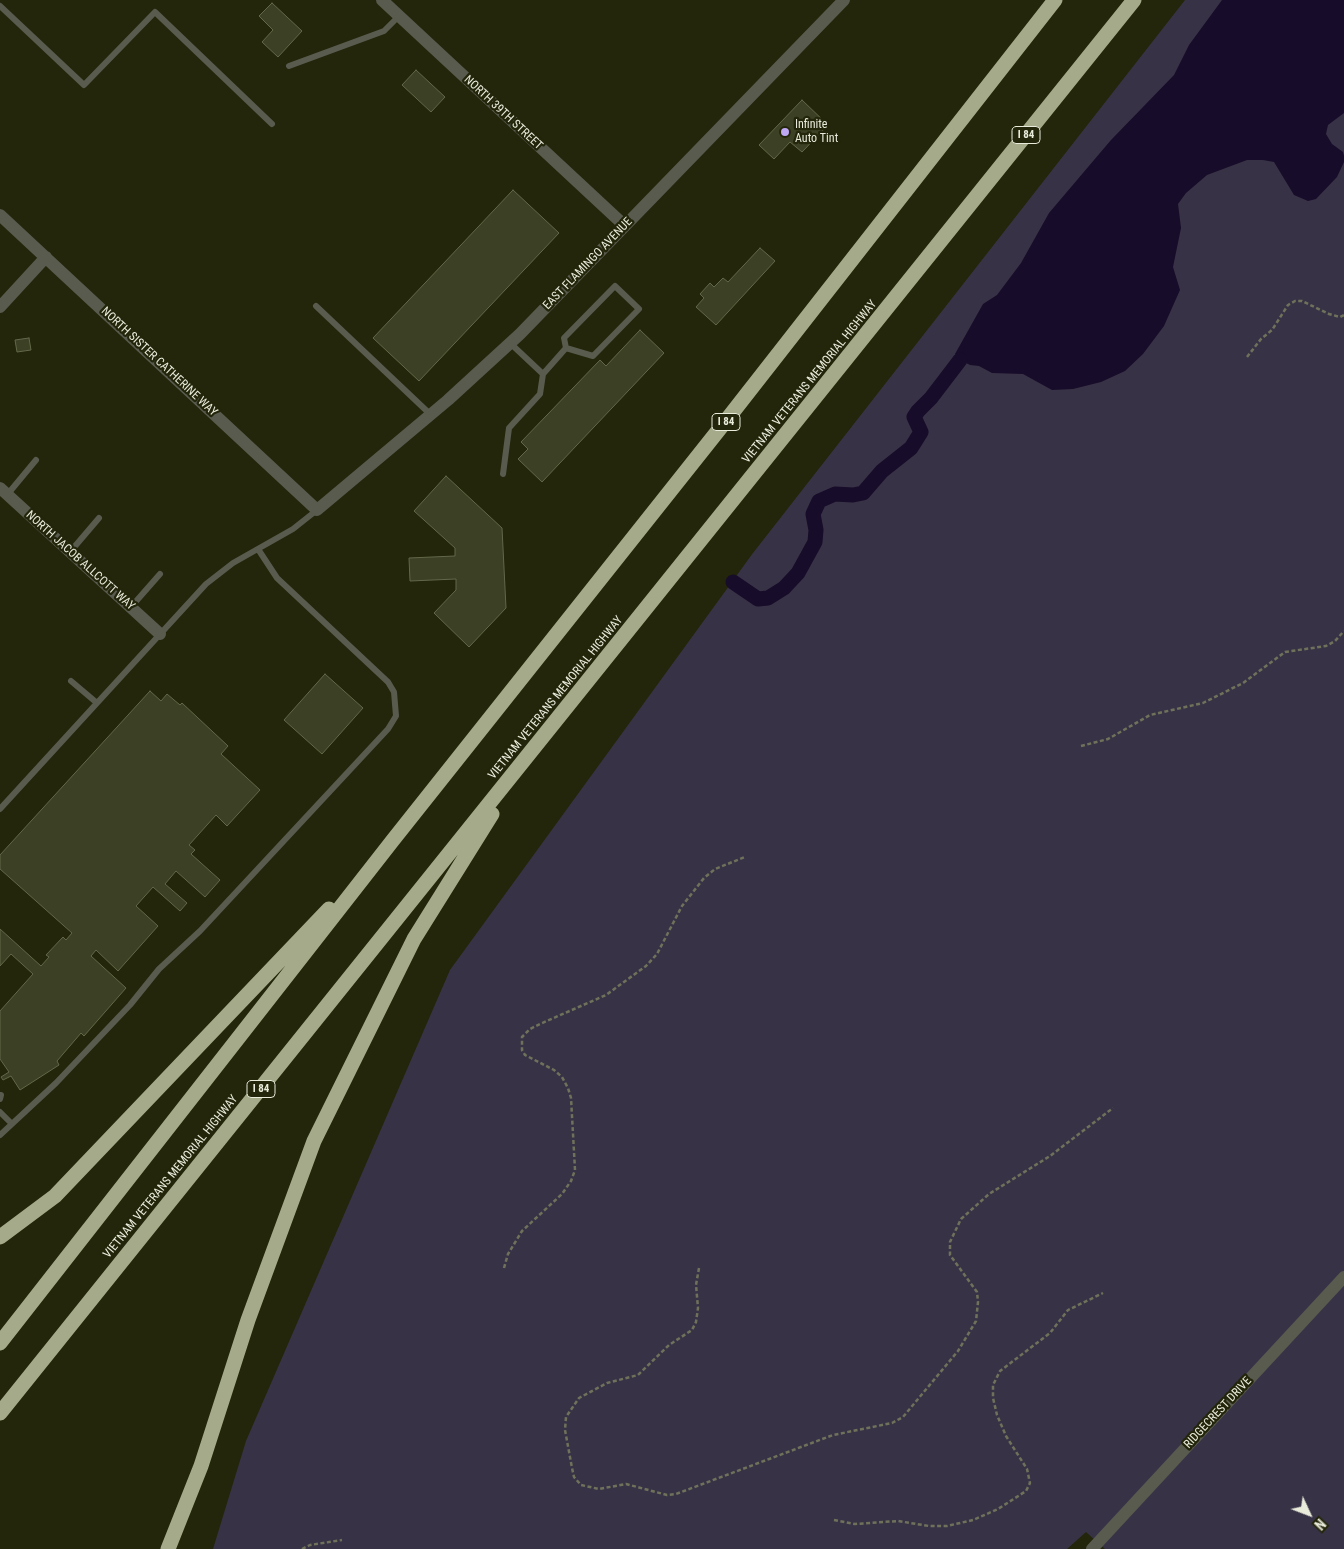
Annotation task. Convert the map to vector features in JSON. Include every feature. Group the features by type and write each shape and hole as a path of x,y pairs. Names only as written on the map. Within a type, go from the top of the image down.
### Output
{"highway":[{"name":"I 84","path":"0,1343 393,840 725,422 1054,0"},
{"name":"VIETNAM VETERANS MEMORIAL HIGHWAY","path":"0,1413 522,765 1134,0"},
{"path":"168,1549 201,1466 248,1320 314,1141 414,939 447,889 522,765"},
{"path":"0,1238 54,1196 393,840"}],"street":[{"name":"NORTH 39TH STREET","path":"382,0 625,226"},
{"name":"EAST FLAMINGO AVENUE","path":"317,510 510,343 844,0"},
{"name":"NORTH SISTER CATHERINE WAY","path":"0,215 317,510"},
{"path":"0,307 46,257"},
{"name":"NORTH JACOB ALLCOTT WAY","path":"4,491 160,634"},
{"name":"RIDGECREST DRIVE","path":"1092,1549 1344,1277"}],"lane":[{"path":"0,6 84,85 155,12 272,124"},
{"path":"289,66 384,32 399,16"},
{"path":"615,286 639,309 593,356 566,348 564,338 615,286"},
{"path":"316,306 430,414"},
{"path":"510,343 543,374"},
{"path":"503,474 509,428 540,394 543,374 566,348"},
{"path":"4,491 36,460"},
{"path":"0,809 206,584 233,563 293,529 317,510"},
{"path":"70,552 99,518"},
{"path":"0,1135 56,1083 130,1005 159,969 206,924 388,730 396,716 394,692 388,682 277,578 258,549"},
{"path":"130,607 160,574"},
{"path":"71,681 97,704"},
{"path":"0,1112 12,1124"}],"path":[{"path":"1247,357 1260,340 1272,330 1288,305 1295,301 1302,301 1329,314 1340,317 1344,315"},
{"path":"1081,746 1108,739 1150,715 1203,703 1242,683 1285,652 1326,646 1335,641 1344,631"},
{"path":"504,1268 508,1254 522,1231 562,1194 571,1181 574,1170 571,1098 568,1088 562,1077 554,1070 525,1055 522,1050 522,1037 530,1029 540,1024 606,996 646,966 656,954 682,906 704,878 715,869 745,856"},
{"path":"699,1268 696,1285 698,1308 696,1322 692,1330 669,1345 638,1375 607,1383 579,1398 566,1417 566,1430 572,1468 574,1477 581,1485 599,1489 626,1484 667,1495 676,1494 833,1435 892,1423 903,1417 958,1351 976,1320 977,1292 950,1255 950,1242 960,1218 989,1194 1050,1156 1113,1108"},
{"path":"834,1520 855,1524 898,1521 929,1526 947,1526 982,1517 1026,1491 1030,1482 1027,1469 1006,1436 997,1415 993,1398 993,1385 1000,1370 1012,1359 1050,1333 1068,1310 1103,1294"},
{"path":"302,1549 310,1545 342,1540"}],"shaded area":[{"path":"1185,0 1344,0 1344,1549 1105,1549 1086,1532 1067,1549 213,1549 246,1441 450,970 753,553"},
{"path":"1222,0 1344,0 1344,113 1328,125 1326,134 1332,144 1343,152 1344,162 1337,177 1316,199 1308,201 1294,195 1274,162 1247,160 1207,175 1186,193 1178,204 1181,228 1173,267 1180,290 1164,326 1143,354 1125,371 1101,382 1073,389 1052,390 1023,374 992,373 979,366 970,365 960,360 955,354 983,304 997,295 1021,263 1049,213 1111,140 1174,75 1189,45"}],"building":[{"path":"272,3 302,31 278,57 262,42 273,30 259,16"},
{"path":"416,70 445,97 431,112 402,85"},
{"path":"802,100 828,125 802,152 790,142 774,159 759,145"},
{"path":"513,190 559,233 419,381 373,338"},
{"path":"760,248 775,261 716,325 696,307 704,298 700,294 710,283 714,287 723,278 728,282"},
{"path":"640,330 664,353 542,482 518,459 528,449 521,442 600,360 606,366"},
{"path":"29,338 31,350 17,352 15,340"},
{"path":"446,476 502,528 506,608 469,647 434,613 456,590 456,579 410,581 409,558 455,556 455,548 414,511"},
{"path":"325,674 363,708 322,754 284,720"},
{"path":"150,691 161,701 167,694 180,705 182,703 228,746 221,754 260,790 227,826 216,815 189,845 195,850 191,854 220,880 205,897 176,871 165,884 187,903 180,911 153,887 136,906 158,926 118,971 96,950 91,956 126,988 84,1036 81,1033 57,1061 59,1065 20,1090 11,1076 3,1080 1,1077 9,1072 0,1059 0,1011 33,974 11,954 0,966 0,929 41,966 49,957 46,955 63,937 66,940 72,933 0,869 0,855"}],"waterway":[{"path":"733,582 758,599 768,598 784,588 798,573 815,542 816,530 813,514 819,501 835,494 853,495 863,493 882,471 911,448 921,432 914,417 960,360"}],"place":[{"name":"Infinite Auto Tint","path":"785,132"}]}
